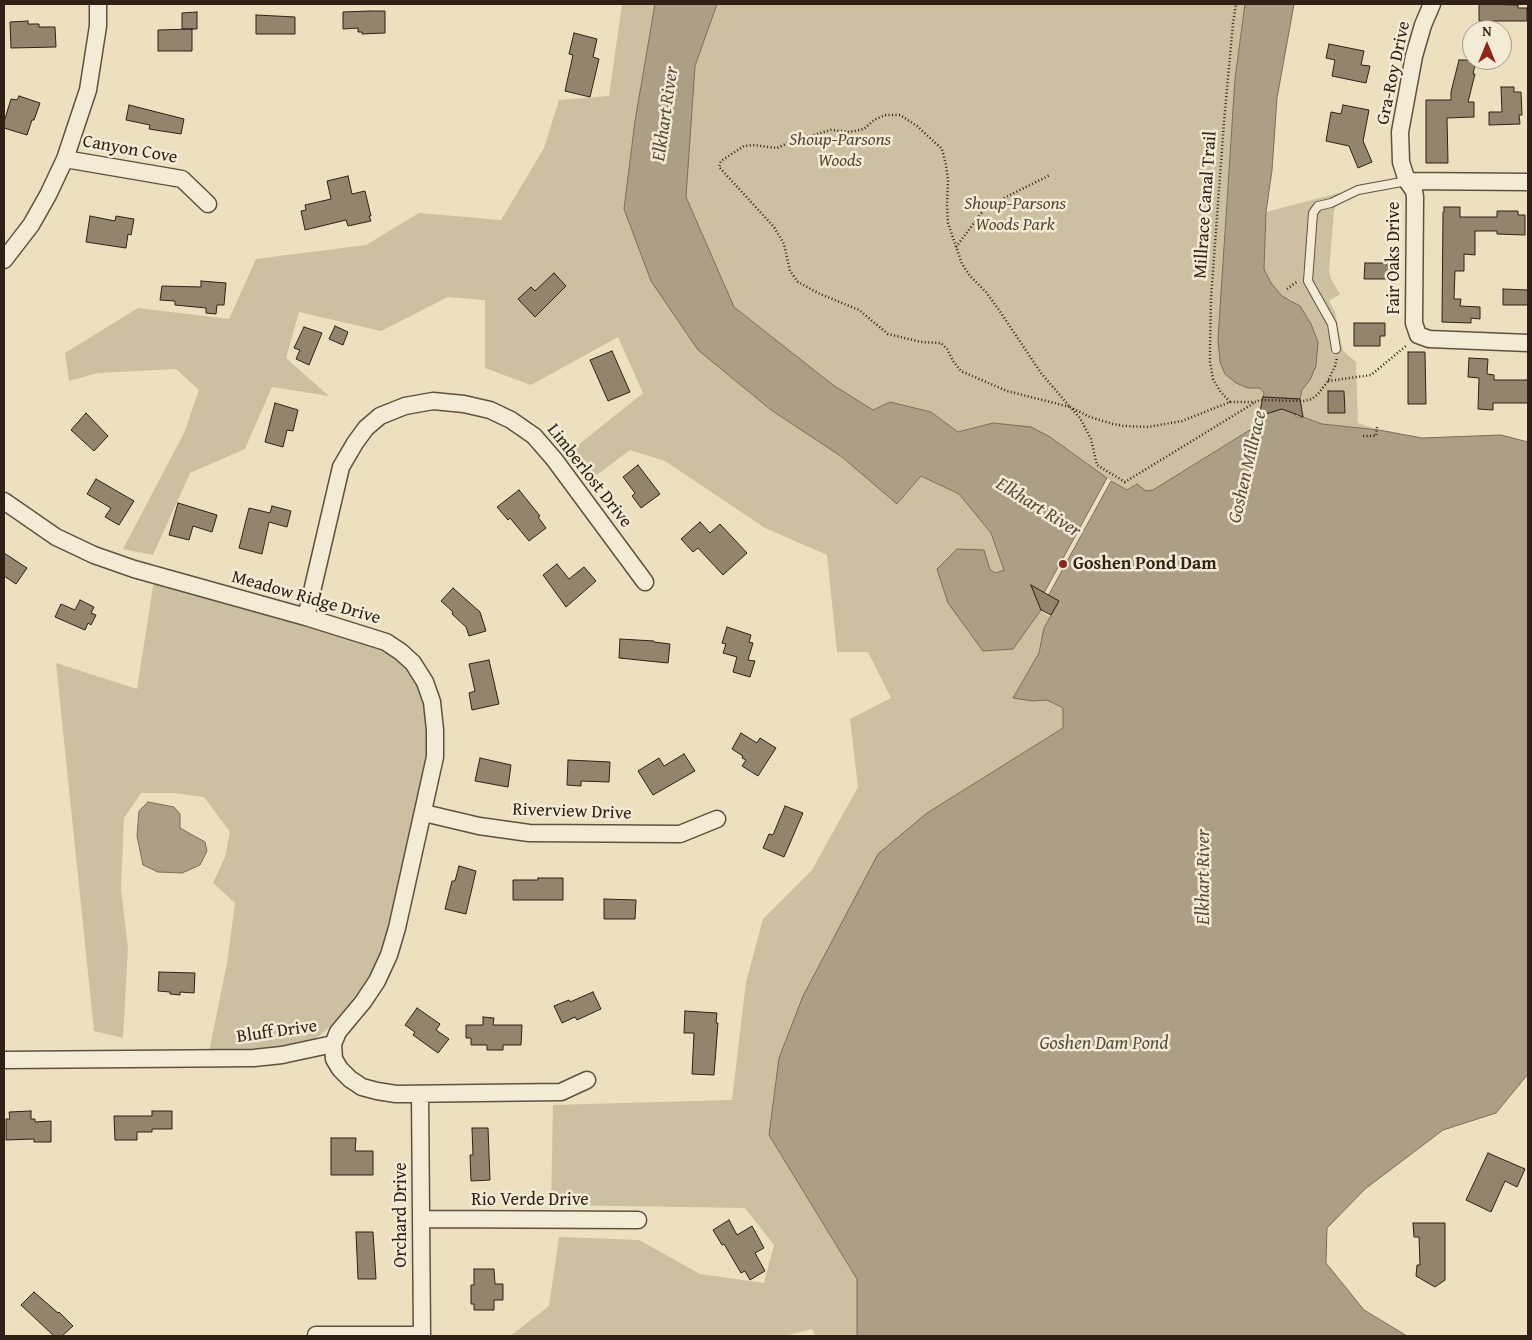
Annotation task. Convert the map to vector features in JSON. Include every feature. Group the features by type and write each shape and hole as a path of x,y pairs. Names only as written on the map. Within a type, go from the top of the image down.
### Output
{"street":[{"path":"4,260 30,225 48,195 64,159 88,90 98,26 98,4"},
{"name":"Gra-Roy Drive","path":"1407,181 1401,162 1400,132 1414,56 1432,4"},
{"name":"Canyon Cove","path":"64,159 182,179 208,204"},
{"path":"1407,181 1528,182"},
{"name":"Fair Oaks Drive","path":"1407,181 1414,191 1415,197 1413,316 1418,335"},
{"path":"1418,335 1432,340 1528,343"},
{"name":"Limberlost Drive","path":"306,617 341,467 354,443 366,428 380,416 405,406 433,401 464,404 490,410 511,420 534,436 554,459 645,582"},
{"name":"Meadow Ridge Drive","path":"4,501 56,537 94,555 134,569 306,617 386,642 401,652 412,663 425,682 432,702 435,757 397,928 389,955 377,981 363,1002 338,1032 333,1044"},
{"name":"Riverview Drive","path":"424,813 479,826 529,833 680,834 718,819"},
{"name":"Bluff Drive","path":"4,1060 254,1058 282,1055 333,1044 334,1059 340,1069 350,1079 362,1087 396,1094 561,1092 587,1080"},
{"name":"Orchard Drive","path":"420,1094 422,1336"},
{"name":"Rio Verde Drive","path":"422,1219 638,1220"},
{"path":"316,1335 422,1336"}],"lane":[{"path":"1336,349 1332,324 1308,282 1313,213 1318,206 1332,203 1358,190 1407,181"}],"path":[{"name":"Millrace Canal Trail","path":"1230,402 1213,380 1210,347 1211,298 1232,33 1236,4"},
{"path":"1256,402 1230,402 1182,422 1148,428 1113,424 1090,417 1070,407 1007,391 961,371 941,343 921,342 888,334 859,310 820,294 798,282 790,271 784,244 774,227 719,168 721,162 744,146 753,145 777,148 812,134 831,130 849,132 864,128 874,120 885,115 900,115 917,126 942,149 948,181 948,223 962,264 970,276 986,292 1041,374 1070,407 1080,418 1091,439 1097,465 1125,482 1260,400 1304,401 1312,399 1328,381 1335,366 1336,349"},
{"path":"956,247 986,207 1050,175"},
{"path":"1328,381 1371,375 1418,335"},
{"path":"1363,436 1376,436 1377,428"}],"green space":[{"path":"622,4 655,4 635,121 624,209 698,350 771,410 842,457 898,504 921,476 959,494 991,533 1004,570 996,573 990,570 980,646 983,651 1012,649 1040,611 1050,617 1044,628 1039,653 1013,698 1032,701 1047,700 1064,708 1063,728 927,813 769,1135 857,1279 857,1336 815,1336 812,1329 785,1336 510,1336 549,1306 559,1237 639,1240 700,1274 764,1283 774,1245 745,1208 551,1205 553,1105 732,1100 746,982 763,919 812,870 858,787 850,719 891,698 868,652 837,652 827,555 765,528 665,461 630,450 590,480 573,449 643,393 618,337 531,385 485,368 485,300 448,297 381,331 299,312 286,358 329,396 272,387 245,449 190,473 153,555 123,549 184,433 199,390 176,369 97,373 69,381 65,353 138,308 229,319 256,259 366,245 419,213 501,220 544,148 559,100 609,96"},
{"name":"Shoup-Parsons Woods Park","path":"717,4 1245,4 1235,79 1224,242 1225,374 1236,383 1248,388 1260,388 1264,394 1258,416 1265,416 1261,422 1153,490 1146,491 1137,484 1127,490 1050,437 993,423 958,432 931,412 890,402 873,410 833,385 734,307 686,197 695,66"},
{"path":"1339,193 1334,211 1329,271 1331,279 1340,294 1329,301 1335,312 1343,351 1356,362 1358,423 1379,430 1322,424 1303,417 1300,399 1302,390 1310,380 1292,300 1282,296 1271,283 1264,269 1266,212"},
{"path":"154,580 370,644 390,654 405,667 416,683 424,700 427,716 427,757 390,927 381,955 369,980 339,1020 315,1039 303,1044 281,1049 209,1052 227,963 235,903 213,883 225,857 230,832 204,797 173,793 141,793 124,818 121,889 128,948 123,1038 94,1031 56,663 137,689"}],"water":[{"name":"Elkhart River","path":"655,4 717,4 695,66 686,197 734,307 833,385 873,410 890,402 931,412 958,432 993,423 1031,427 1050,437 1107,478 1044,593 1031,586 1041,610 1013,649 983,651 948,603 937,569 957,549 984,550 990,570 996,573 1004,570 991,533 959,494 921,476 897,504 842,457 771,410 698,350 651,281 624,209 635,121"},
{"path":"1245,4 1294,4 1277,98 1272,170 1266,212 1264,269 1271,283 1282,296 1300,306 1311,324 1318,342 1316,366 1310,380 1302,390 1300,399 1263,397 1264,393 1260,388 1248,388 1236,383 1225,374 1220,362 1218,339 1235,79"},
{"name":"Goshen Dam Pond","path":"1285,409 1295,413 1296,417 1303,417 1322,424 1379,430 1422,438 1501,435 1528,442 1528,1074 1496,1113 1443,1130 1365,1189 1327,1228 1326,1263 1364,1310 1407,1336 857,1336 857,1279 769,1135 779,1058 803,996 878,854 927,813 1063,728 1063,708 1047,700 1032,701 1013,698 1039,653 1044,628 1059,601 1048,596 1111,481 1127,490 1137,484 1146,491 1153,490 1256,426 1268,413"},
{"path":"148,802 174,807 180,814 180,828 205,842 207,851 200,865 182,873 158,872 143,865 137,836 139,811"}],"building":[{"path":"1479,4 1518,5 1518,8 1527,8 1527,21 1479,20"},
{"path":"385,11 385,33 362,34 362,32 358,32 358,28 343,29 343,12"},
{"path":"197,12 197,29 182,29 182,13"},
{"path":"256,15 295,17 295,34 256,34"},
{"path":"28,21 28,24 39,24 39,27 55,27 56,47 11,48 10,22"},
{"path":"192,29 192,51 158,51 158,30"},
{"path":"574,33 597,39 593,57 599,59 590,97 565,91 573,55 569,54"},
{"path":"1329,44 1364,51 1361,65 1370,66 1366,83 1332,76 1335,60 1326,58"},
{"path":"1459,60 1462,60 1462,70 1474,70 1473,74 1475,74 1468,102 1474,102 1474,117 1447,118 1448,163 1426,163 1426,100 1451,100 1451,92"},
{"path":"1501,87 1514,87 1514,92 1521,92 1522,115 1519,115 1520,124 1489,125 1489,112 1502,112"},
{"path":"19,96 40,103 27,135 4,128 11,99 17,100"},
{"path":"129,105 184,119 181,134 149,129 150,125 126,120"},
{"path":"1343,105 1369,110 1363,141 1372,162 1358,168 1349,146 1326,141 1331,112 1341,114"},
{"path":"348,176 352,194 365,191 371,221 348,226 346,220 305,230 301,211 306,210 305,205 331,199 327,181"},
{"path":"1444,207 1460,207 1460,217 1497,217 1497,211 1518,211 1518,215 1525,215 1525,235 1497,234 1497,231 1475,231 1475,255 1464,254 1464,271 1455,271 1454,299 1461,299 1460,306 1480,307 1480,319 1471,318 1471,323 1442,322"},
{"path":"90,216 115,221 116,216 134,219 131,235 128,234 126,248 86,242"},
{"path":"1365,263 1387,263 1387,266 1391,266 1391,279 1364,279"},
{"path":"554,273 566,286 535,317 518,299 531,287 535,291"},
{"path":"201,281 226,283 224,305 217,305 216,314 206,313 206,308 175,305 175,301 160,300 162,286 201,287"},
{"path":"1503,289 1528,290 1528,305 1503,305"},
{"path":"1354,323 1385,323 1385,336 1380,336 1380,346 1354,346"},
{"path":"335,326 348,332 343,345 329,339"},
{"path":"304,327 322,333 309,365 296,359 300,350 294,348"},
{"path":"612,351 630,392 608,401 590,360"},
{"path":"1408,352 1425,352 1426,404 1408,404"},
{"path":"1469,358 1488,359 1487,374 1494,375 1494,380 1528,380 1528,403 1493,403 1493,410 1478,409 1479,378 1468,377"},
{"path":"1328,391 1344,391 1345,413 1328,413"},
{"path":"1263,397 1300,399 1303,417 1282,409 1259,416"},
{"path":"275,403 298,410 293,431 287,430 283,447 265,442"},
{"path":"86,413 108,436 94,451 71,430"},
{"path":"638,465 660,494 641,508 632,496 635,493 623,477"},
{"path":"96,479 134,501 119,525 105,517 111,508 87,494"},
{"path":"519,490 540,516 538,517 546,528 529,541 510,518 508,520 497,507"},
{"path":"178,503 217,515 212,532 193,526 189,540 169,535"},
{"path":"272,506 291,511 287,527 269,522 262,554 239,548 249,508 270,513"},
{"path":"700,522 710,533 720,524 747,553 723,575 698,548 693,552 681,539"},
{"path":"4,553 27,568 16,584 4,576"},
{"path":"557,564 569,579 584,567 596,581 566,607 543,575"},
{"path":"1031,585 1059,601 1051,615 1041,610"},
{"path":"453,588 480,612 486,631 469,636 466,627 441,601"},
{"path":"80,600 94,607 91,613 96,615 91,625 88,623 85,630 55,617 61,604 75,610"},
{"path":"727,627 751,635 749,642 753,643 748,660 755,661 750,677 733,672 737,657 723,653 726,644 722,643"},
{"path":"620,639 670,644 668,663 619,658"},
{"path":"489,660 499,704 472,710 469,693 475,691 469,664"},
{"path":"741,733 757,743 760,738 776,748 758,776 742,766 746,760 732,749"},
{"path":"684,754 695,771 653,795 638,771 659,758 664,766"},
{"path":"480,758 511,765 508,787 475,781"},
{"path":"568,760 610,762 609,782 581,781 581,786 567,785"},
{"path":"785,806 803,813 784,857 763,848 769,834 773,835"},
{"path":"459,866 476,871 466,914 445,909 452,881 455,881"},
{"path":"538,878 563,878 563,900 513,900 513,880 538,880"},
{"path":"604,899 636,900 635,919 604,919"},
{"path":"159,972 195,973 194,993 180,992 180,995 158,991"},
{"path":"593,992 601,1009 577,1020 575,1017 562,1023 554,1006 569,1000 570,1002"},
{"path":"417,1008 440,1024 436,1030 449,1039 438,1053 413,1035 415,1032 405,1025"},
{"path":"685,1011 717,1013 714,1075 692,1074 694,1033 684,1033"},
{"path":"483,1017 494,1018 493,1025 522,1025 521,1045 503,1045 503,1050 487,1050 487,1045 471,1045 471,1038 466,1038 466,1025 483,1025"},
{"path":"31,1111 31,1119 35,1119 35,1122 51,1121 51,1142 34,1142 34,1139 6,1140 6,1119 10,1119 9,1112"},
{"path":"152,1111 172,1111 172,1129 152,1129 152,1132 137,1132 137,1140 115,1140 114,1116 152,1116"},
{"path":"472,1128 488,1128 490,1180 471,1181 470,1155 473,1155"},
{"path":"331,1138 356,1138 355,1151 373,1151 373,1175 331,1175"},
{"path":"1488,1153 1525,1169 1517,1187 1505,1181 1491,1212 1466,1200"},
{"path":"729,1220 737,1235 752,1226 764,1248 755,1253 765,1271 750,1280 745,1271 741,1273 724,1244 722,1245 713,1230"},
{"path":"1413,1223 1445,1223 1445,1280 1435,1287 1416,1276 1417,1265 1420,1265 1419,1237 1414,1237"},
{"path":"356,1232 373,1232 376,1279 358,1279"},
{"path":"474,1269 494,1269 495,1284 503,1284 503,1300 494,1300 494,1310 474,1310 474,1304 471,1304 471,1285 474,1285"},
{"path":"34,1292 73,1326 62,1336 54,1336 21,1305"}],"place":[{"name":"Goshen Pond Dam","path":"1063,564"}],"park label":[{"name":"Shoup-Parsons Woods","path":"840,150"}],"water label":[{"name":"Goshen Millrace","path":"1248,467"}]}
